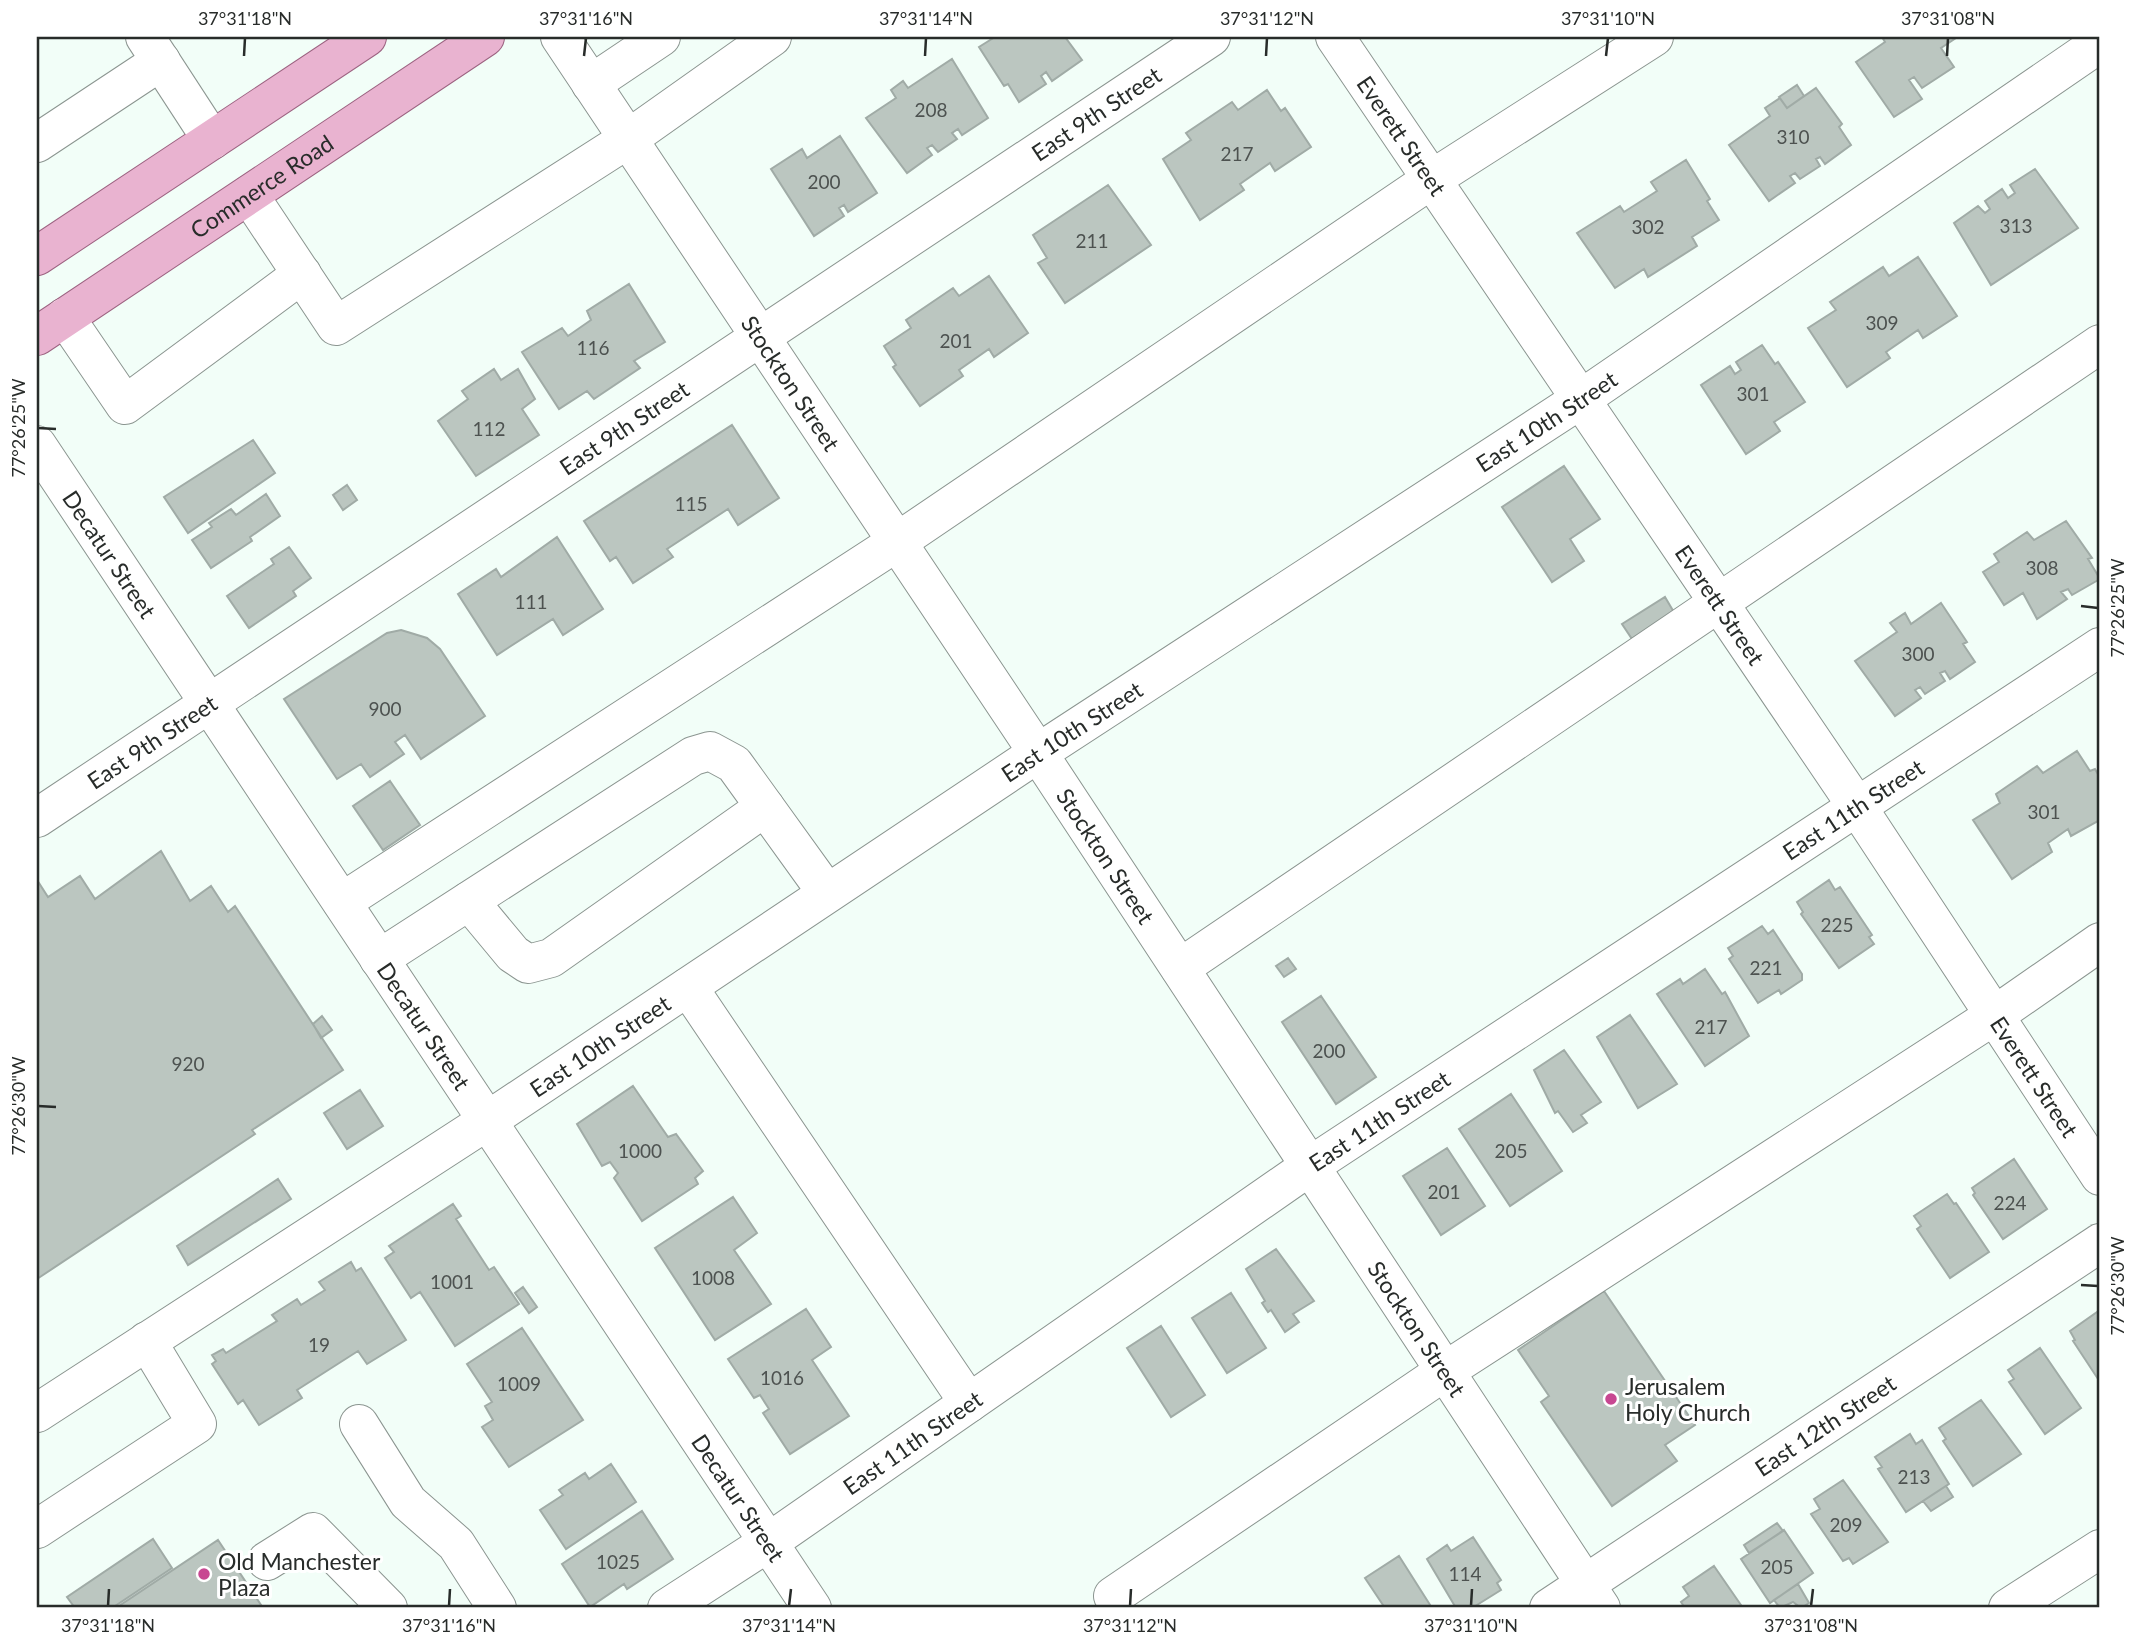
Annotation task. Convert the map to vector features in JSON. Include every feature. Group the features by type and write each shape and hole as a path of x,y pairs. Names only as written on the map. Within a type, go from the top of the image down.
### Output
{"main road":[{"path":"37,256 367,37"},
{"name":"Commerce Road","path":"51,326 485,37"}],"street":[{"name":"Stockton Street","path":"560,37 1038,752 1593,1596"},
{"path":"591,84 662,37"},
{"path":"249,195 336,326 628,139 772,37"},
{"name":"East 9th Street","path":"37,818 1211,37"},
{"name":"Everett Street","path":"1335,37 1858,808 2100,1177"},
{"path":"342,902 897,542 1432,179 1654,37"},
{"path":"37,143 149,43 212,140"},
{"name":"East 10th Street","path":"37,1413 487,1121 1038,752 1581,399 2100,43"},
{"path":"51,326 125,404 302,274"},
{"path":"1180,968 2100,344"},
{"name":"Decatur Street","path":"37,445 812,1608"},
{"name":"East 11th Street","path":"667,1608 769,1542 1310,1166 2100,647"},
{"path":"379,959 693,756 710,751 734,764 827,893"},
{"path":"469,901 513,954 528,964 551,958 765,807"},
{"path":"1113,1596 1445,1371 1995,1015 2100,942"},
{"path":"688,987 969,1403"},
{"name":"East 12th Street","path":"1549,1608 1593,1596 2100,1243"},
{"path":"37,1528 197,1424 148,1341"},
{"path":"359,1424 408,1502 456,1544 497,1608"},
{"path":"267,1561 313,1532 388,1608"},
{"path":"2008,1608 2100,1549"}],"building":[{"path":"995,37 1065,37 1082,60 1052,81 1046,72 1041,76 1046,84 1019,102 1008,84 1004,86 979,47"},
{"path":"1882,37 1956,38 1941,48 1954,67 1922,88 1914,77 1909,80 1922,99 1894,117 1856,62 1885,42"},
{"path":"952,59 988,118 962,135 958,129 952,133 957,139 938,152 932,145 927,148 932,155 907,173 866,118 896,98 891,90 903,81 908,88"},
{"path":"1797,85 1804,96 1787,108 1779,97"},
{"path":"1816,88 1842,124 1839,127 1851,145 1825,164 1820,157 1816,159 1820,166 1800,179 1795,173 1790,176 1795,183 1769,201 1729,145 1770,116 1765,108 1780,98 1787,108"},
{"path":"1267,90 1281,111 1285,108 1311,147 1275,171 1270,163 1240,184 1244,190 1200,220 1163,159 1191,140 1186,133 1232,102 1238,110"},
{"path":"840,136 877,193 848,212 844,205 839,208 844,216 814,236 771,169 802,149 807,158"},
{"path":"1686,160 1710,199 1707,201 1719,220 1692,237 1697,246 1648,277 1644,269 1615,288 1577,233 1620,206 1624,212 1657,191 1651,182"},
{"path":"2035,169 2078,228 1991,285 1954,223 1978,206 1985,213 1990,209 1985,201 2002,189 2008,198 2015,193 2010,185"},
{"path":"1108,185 1151,245 1065,303 1038,263 1047,258 1033,235"},
{"path":"1918,257 1957,316 1923,338 1918,330 1886,352 1890,358 1847,387 1808,328 1836,310 1830,302 1883,267 1889,276"},
{"path":"989,276 1028,333 994,357 989,349 959,370 963,376 920,406 893,367 896,365 884,346 911,328 906,320 953,288 959,296"},
{"path":"629,284 665,342 634,361 640,368 594,399 587,391 559,409 522,352 562,328 568,336 591,320 587,311"},
{"path":"1762,345 1775,364 1778,362 1805,402 1774,422 1780,431 1746,454 1701,385 1730,366 1735,374 1741,370 1736,362"},
{"path":"494,369 501,380 518,369 535,399 522,409 539,435 476,476 438,421 468,399 462,391"},
{"path":"732,425 779,498 738,525 728,509 667,549 673,557 633,583 616,557 610,561 584,521"},
{"path":"253,440 275,473 188,533 164,497"},
{"path":"1564,466 1600,519 1570,539 1584,561 1552,582 1502,507"},
{"path":"347,485 357,500 343,510 333,495"},
{"path":"266,494 280,516 250,537 252,541 211,568 192,540 212,527 209,523 231,509 236,515"},
{"path":"2066,521 2092,558 2088,559 2100,579 2072,595 2068,589 2061,592 2067,599 2037,619 2023,593 2004,605 1983,572 1999,562 1994,554 2027,532 2034,540"},
{"path":"557,537 603,609 563,635 553,619 497,655 458,594 496,569 501,577"},
{"path":"289,547 311,578 293,591 296,596 249,628 227,596 274,564 271,559"},
{"path":"1665,597 1675,614 1634,642 1622,624"},
{"path":"1941,603 1967,642 1963,644 1975,662 1950,679 1945,671 1940,673 1945,681 1925,694 1920,687 1915,690 1921,698 1895,716 1855,661 1897,632 1890,623 1905,613 1911,624"},
{"path":"401,630 427,638 440,649 485,716 421,759 405,735 395,742 404,754 370,777 361,764 337,779 284,699 387,633"},
{"path":"2077,751 2090,771 2095,769 2100,778 2100,820 2071,836 2068,829 2048,843 2052,852 2012,879 1973,820 2000,803 1996,794 2037,766 2043,773"},
{"path":"390,781 420,825 383,850 353,806"},
{"path":"161,851 190,901 211,886 228,912 235,906 343,1070 252,1130 255,1134 37,1279 37,880 48,897 80,876 95,899"},
{"path":"1829,880 1835,890 1840,887 1872,935 1869,937 1874,944 1839,968 1801,914 1803,912 1797,902"},
{"path":"1762,926 1768,934 1773,930 1802,974 1802,980 1781,994 1779,990 1758,1003 1729,959 1733,956 1728,948"},
{"path":"1288,958 1296,969 1284,977 1276,966"},
{"path":"1705,969 1722,994 1725,992 1749,1036 1705,1066 1657,994 1680,979 1683,984"},
{"path":"1321,996 1376,1077 1336,1104 1282,1022"},
{"path":"1630,1015 1677,1084 1638,1108 1597,1037"},
{"path":"322,1016 332,1030 321,1038 313,1024"},
{"path":"1564,1050 1601,1102 1581,1115 1587,1123 1573,1132 1558,1111 1555,1113 1534,1070"},
{"path":"633,1086 668,1137 676,1134 703,1171 695,1178 698,1184 642,1221 614,1178 618,1173 610,1162 602,1166 577,1124"},
{"path":"360,1090 383,1126 347,1149 324,1113"},
{"path":"1511,1094 1562,1171 1510,1206 1459,1129"},
{"path":"1447,1148 1485,1206 1441,1235 1403,1176"},
{"path":"2014,1159 2047,1209 2003,1239 1973,1195 1975,1193 1972,1188"},
{"path":"278,1179 291,1199 188,1265 177,1246"},
{"path":"1947,1194 1989,1252 1950,1278 1917,1229 1921,1226 1914,1216"},
{"path":"733,1197 757,1233 734,1250 771,1304 715,1340 655,1248"},
{"path":"453,1204 461,1216 456,1219 489,1270 494,1267 519,1304 455,1346 420,1292 411,1298 385,1258 394,1252 389,1246"},
{"path":"1276,1249 1314,1301 1293,1314 1299,1322 1285,1332 1271,1310 1268,1312 1262,1303 1265,1301 1246,1269"},
{"path":"351,1262 356,1271 361,1268 406,1340 367,1364 358,1351 297,1390 302,1398 259,1425 243,1400 238,1404 212,1364 216,1361 212,1355 223,1349 226,1353 277,1321 272,1315 297,1299 301,1305 325,1290 319,1282"},
{"path":"523,1287 537,1307 529,1313 515,1293"},
{"name":"Jerusalem Holy Church","path":"1604,1291 1695,1425 1665,1445 1677,1461 1612,1506 1541,1402 1549,1396 1518,1350"},
{"path":"1231,1293 1266,1348 1227,1373 1192,1318"},
{"path":"806,1309 831,1347 812,1360 849,1416 790,1454 763,1413 769,1409 760,1395 754,1398 728,1359"},
{"path":"2100,1310 2100,1382 2073,1341 2075,1340 2070,1331"},
{"path":"1161,1326 1205,1395 1171,1417 1127,1348"},
{"path":"522,1328 583,1420 509,1467 482,1427 493,1420 485,1406 492,1402 467,1364"},
{"path":"2040,1348 2081,1408 2045,1434 2009,1382 2014,1379 2008,1370"},
{"path":"1981,1400 2021,1454 1973,1486 1943,1441 1946,1439 1939,1428"},
{"path":"1910,1434 1916,1444 1922,1440 1949,1484 1906,1512 1878,1469 1882,1467 1875,1457"},
{"path":"611,1464 636,1502 566,1549 540,1510 563,1495 559,1490 585,1473 589,1479"},
{"path":"1843,1480 1888,1542 1853,1564 1849,1558 1843,1561 1811,1514 1820,1509 1814,1499"},
{"path":"1946,1486 1953,1497 1931,1511 1923,1501"},
{"path":"642,1511 673,1559 627,1589 624,1584 590,1607 562,1564"},
{"path":"1777,1523 1783,1531 1749,1553 1744,1545"},
{"path":"1784,1530 1813,1573 1770,1603 1741,1559"},
{"path":"1473,1537 1501,1580 1497,1583 1501,1590 1472,1608 1456,1608 1427,1559 1447,1545 1451,1551"},
{"path":"153,1539 172,1568 112,1608 75,1608 67,1597"},
{"name":"Old Manchester Plaza","path":"218,1540 263,1608 116,1608"},
{"path":"1399,1556 1432,1608 1385,1608 1365,1578"},
{"path":"1714,1566 1743,1608 1685,1608 1681,1602 1689,1596 1683,1587"},
{"path":"1798,1584 1809,1603 1801,1608 1793,1602 1780,1608 1774,1600"}],"place":[{"name":"Jerusalem Holy Church","path":"1611,1399"},
{"name":"Old Manchester Plaza","path":"204,1574"}]}
